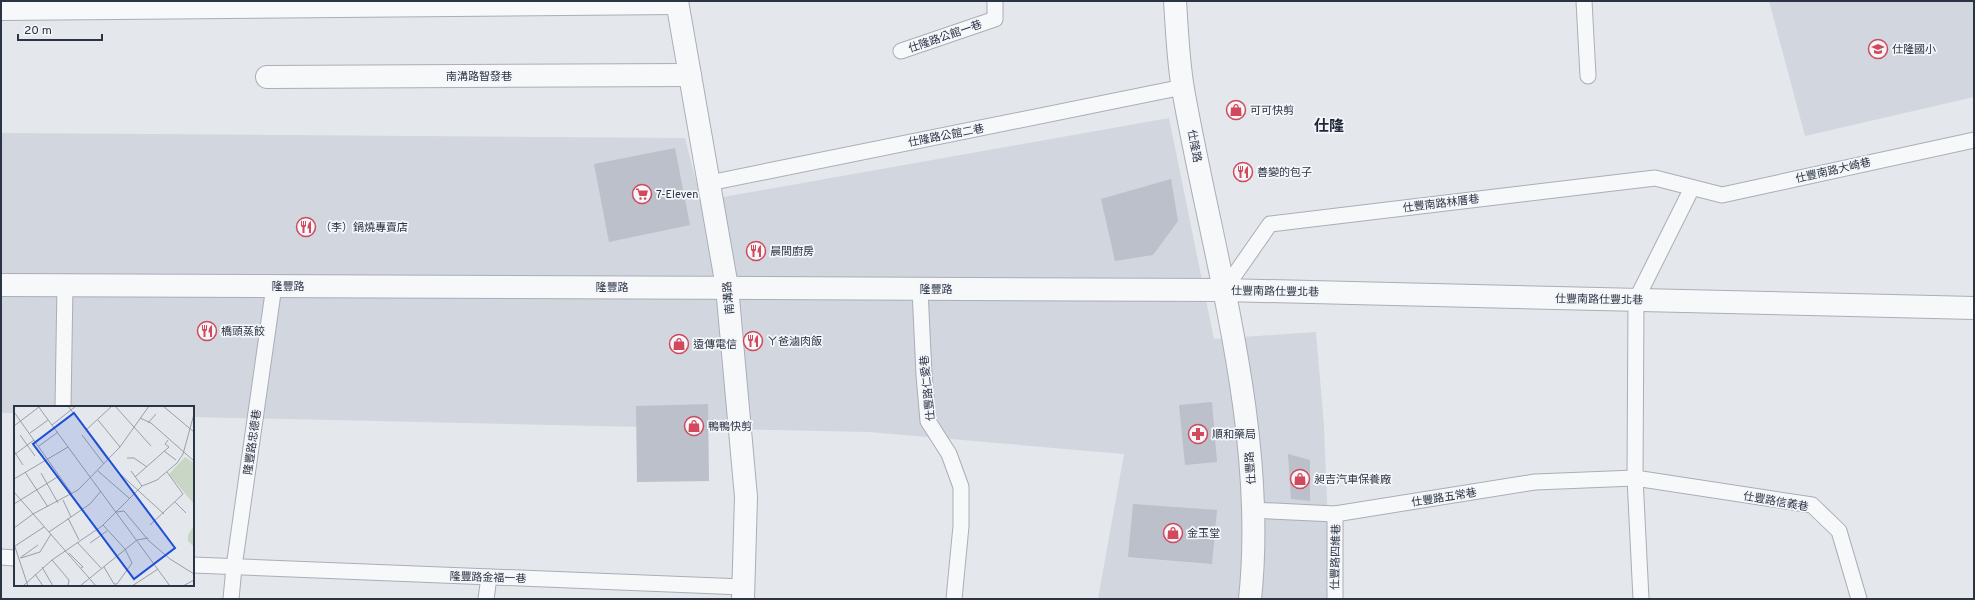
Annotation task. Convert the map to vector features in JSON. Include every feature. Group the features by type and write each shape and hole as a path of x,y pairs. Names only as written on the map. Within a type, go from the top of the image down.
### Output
{"street":[{"name":"仕隆路","path":"1175,1 1182,87 1224,290"},
{"path":"1,9 243,4 677,2"},
{"name":"南溝路","path":"677,2 727,287 746,497 743,593"},
{"name":"南溝路智發巷","path":"268,78 690,75"},
{"name":"隆豐路","path":"1,285 1224,290"},
{"name":"仕豐南路仕豐北巷","path":"1224,290 1974,308"},
{"name":"仕豐路","path":"1224,290 1241,391 1249,457 1252,510 1250,599"}],"lane":[{"name":"仕隆路公館一巷","path":"901,51 995,19 995,1"},
{"path":"1584,1 1588,76"},
{"name":"仕隆路公館二巷","path":"709,183 1182,87"},
{"name":"仕豐南路大崎巷","path":"1692,188 1722,195 1974,140"},
{"name":"仕豐南路林厝巷","path":"1224,290 1270,224 1655,178 1692,188"},
{"path":"1641,599 1635,478 1636,300 1692,188"},
{"path":"62,406 65,285"},
{"name":"隆豐路忠德巷","path":"231,599 234,567 274,286"},
{"name":"仕豐路仁愛巷","path":"920,289 924,375 928,421 949,454 961,487 961,526 954,599"},
{"name":"仕豐路五常巷","path":"1252,510 1336,514 1535,482 1635,478"},
{"name":"仕豐路信義巷","path":"1635,478 1812,506 1838,530 1859,599"},
{"name":"仕豐路四維巷","path":"1334,599 1336,514"},
{"path":"1,557 14,558"},
{"name":"隆豐路金福一巷","path":"194,565 489,577 743,593"},
{"path":"486,599 489,577"}],"shaded area":[{"name":"仕隆國小","path":"1769,1 1974,1 1974,97 1805,136"},
{"path":"1169,118 1214,339 1316,332 1324,426 1330,577 1327,599 1098,599 1124,454 869,432 194,417 194,406 14,406 14,413 1,413 1,133 685,138 701,201"}],"building":[{"name":"7-Eleven","path":"675,148 690,225 609,242 594,164"},
{"path":"1171,179 1178,221 1153,255 1115,261 1101,199"},
{"name":"順和藥局","path":"1212,402 1217,462 1185,465 1179,405"},
{"path":"708,404 709,481 637,482 636,406"},
{"name":"昶吉汽車保養廠","path":"1288,454 1310,460 1310,501 1291,499"},
{"name":"金玉堂","path":"1133,504 1217,510 1212,564 1128,557"}],"place":[{"name":"仕隆國小","path":"1878,49"},
{"name":"可可快剪","path":"1236,110"},
{"name":"善變的包子","path":"1243,172"},
{"name":"7-Eleven","path":"642,194"},
{"name":"（李）鍋燒專賣店","path":"306,227"},
{"name":"晨間廚房","path":"756,251"},
{"name":"橋頭蒸餃","path":"207,331"},
{"name":"ㄚ爸滷肉飯","path":"753,341"},
{"name":"遠傳電信","path":"679,344"},
{"name":"鴨鴨快剪","path":"694,426"},
{"name":"順和藥局","path":"1198,434"},
{"name":"昶吉汽車保養廠","path":"1300,479"},
{"name":"金玉堂","path":"1173,533"}],"district":[{"name":"仕隆","path":"1329,126"}]}
